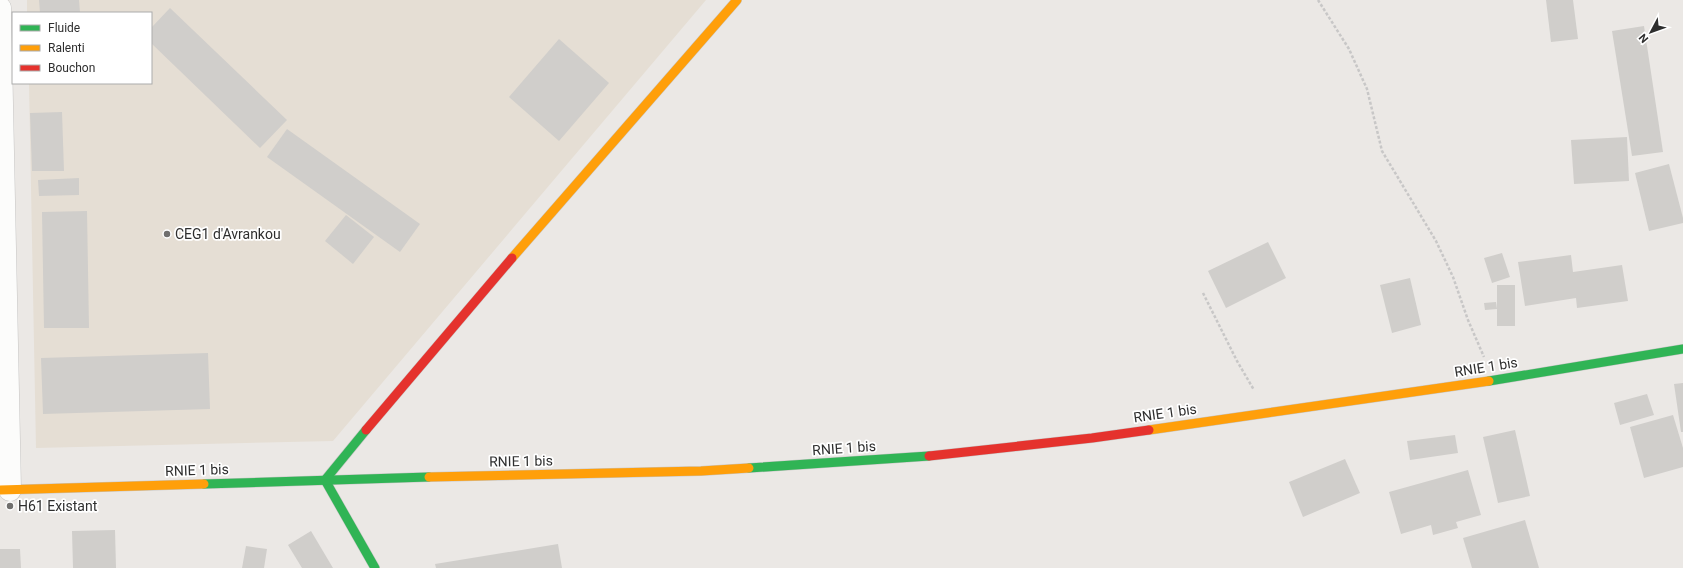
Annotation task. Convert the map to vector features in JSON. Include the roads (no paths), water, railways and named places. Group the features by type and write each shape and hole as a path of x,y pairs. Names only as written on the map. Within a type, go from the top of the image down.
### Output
{"main road":[{"path":"375,568 325,480 483,291 737,0"},
{"name":"RNIE 1 bis","path":"5,490 325,480 701,471 947,455 1092,438 1494,380 1683,349"}],"street":[{"path":"0,8 5,490"}],"place":[{"name":"CEG1 d'Avrankou","path":"167,234"},
{"name":"H61 Existant","path":"10,506"}]}
